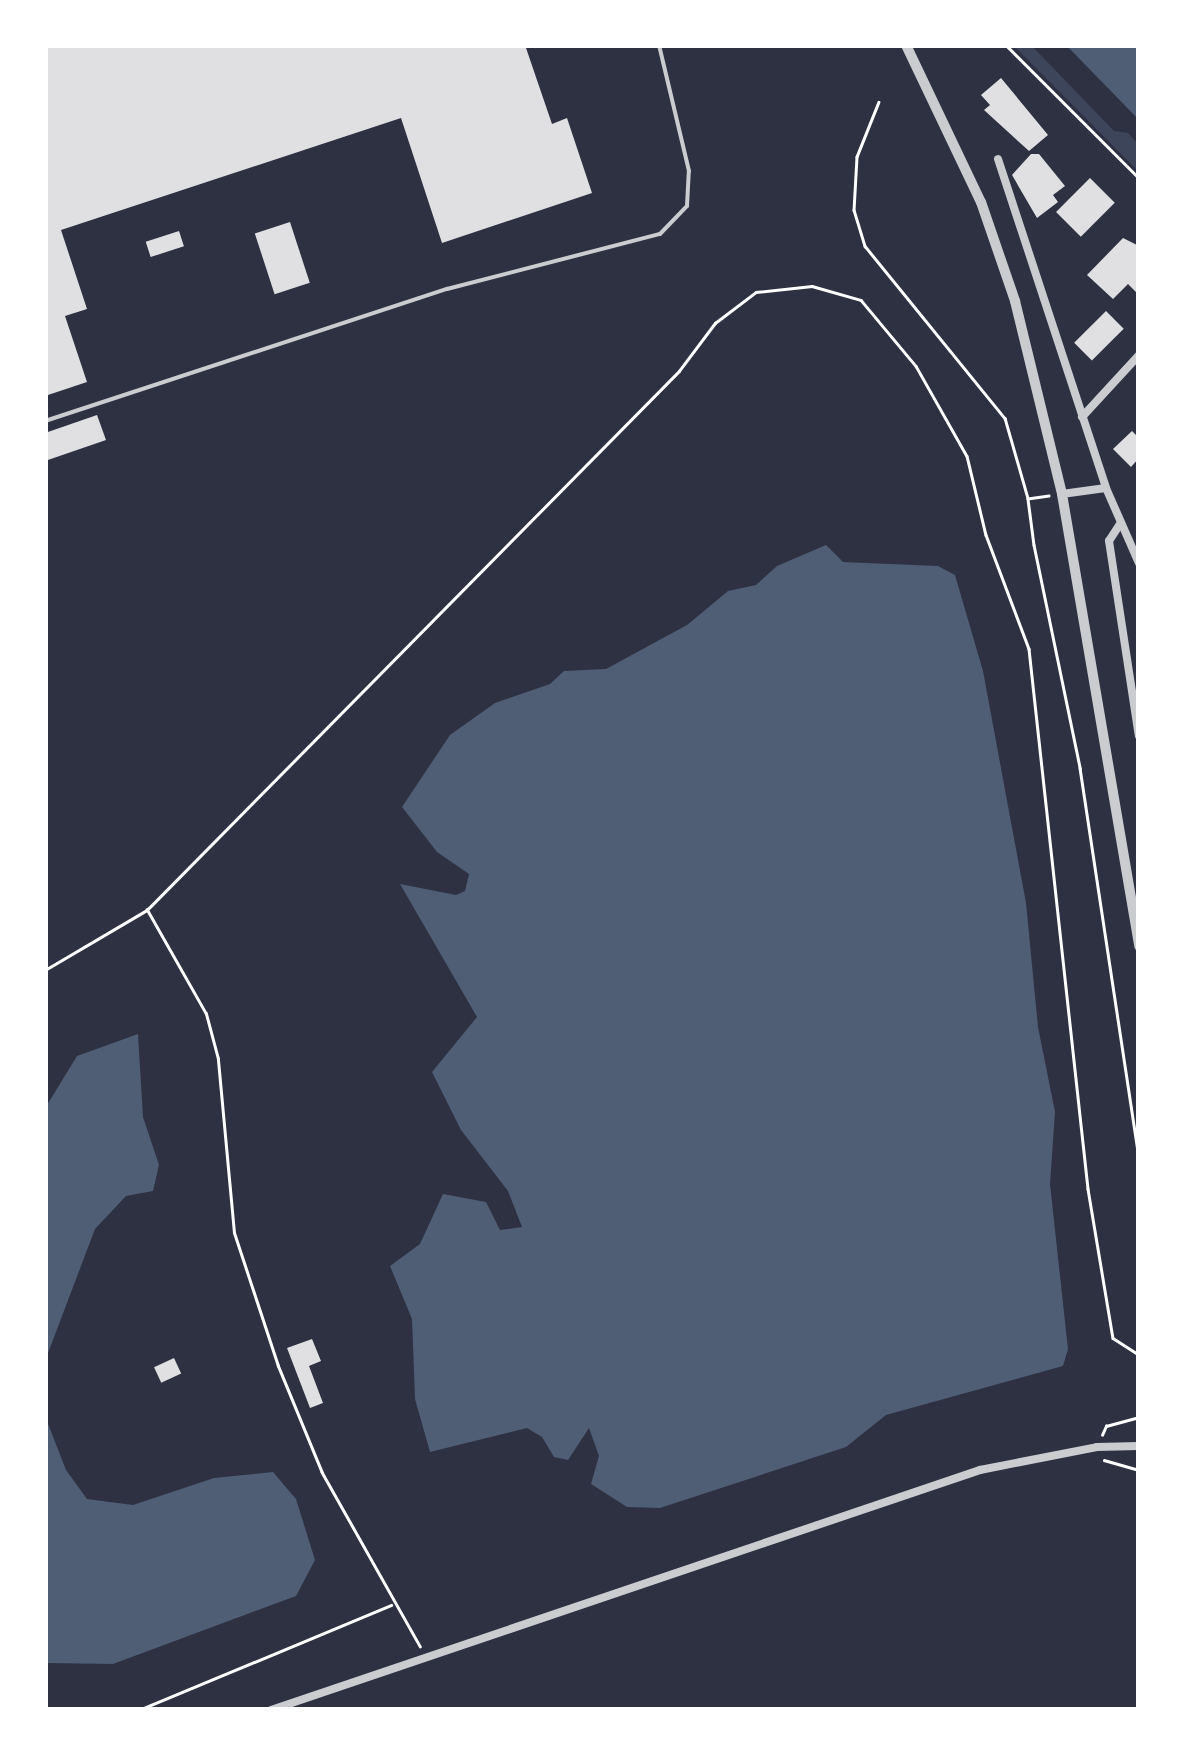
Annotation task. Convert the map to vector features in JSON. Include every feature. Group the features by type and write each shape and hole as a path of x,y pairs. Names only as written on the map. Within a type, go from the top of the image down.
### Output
{"street":[{"path":"906,45 986,218 1015,301 1062,494 1139,946"},
{"path":"998,158 1045,287 1106,488 1139,563"},
{"path":"1082,417 1139,355"},
{"path":"1062,494 1106,488"},
{"path":"1120,524 1109,541 1139,736"},
{"path":"271,1710 980,1470 1096,1447 1139,1446"}],"lane":[{"path":"45,420 447,289 660,234 687,206 689,171 658,45"}],"path":[{"path":"1006,45 1139,178"},
{"path":"879,102 857,158 854,210 865,246 1005,418 1028,499 1080,768 1139,1157"},
{"path":"45,970 147,910 738,303 780,286 812,286 861,300 916,366 967,456 986,535 1029,650 1088,1189 1112,1338 1139,1355"},
{"path":"1028,499 1062,494"},
{"path":"147,910 206,1014 218,1059 234,1233 278,1366 322,1472 392,1604 429,1654"},
{"path":"138,1710 392,1604"}],"shaded area":[{"path":"1013,45 1031,45 1114,131 1128,133 1139,145 1139,172"},
{"path":"1066,45 1139,45 1139,120"},
{"path":"826,545 843,562 938,566 955,575 983,671 1026,903 1038,1027 1055,1112 1050,1184 1068,1349 1063,1366 886,1415 846,1447 660,1508 627,1507 591,1484 599,1456 589,1428 568,1460 554,1457 542,1437 527,1428 430,1452 415,1399 412,1319 390,1266 420,1244 443,1194 486,1202 500,1230 522,1227 508,1191 461,1130 432,1072 477,1017 400,884 456,895 465,891 469,874 437,852 402,807 450,735 495,703 550,684 564,671 606,669 687,625 728,591 756,585 777,566"},
{"path":"138,1034 143,1117 159,1165 153,1191 126,1196 95,1229 45,1361 47,1105 77,1056"},
{"path":"45,1416 66,1470 87,1499 133,1505 214,1478 273,1472 296,1499 315,1560 296,1596 113,1664 45,1663"}],"building":[{"path":"45,45 525,45 552,124 567,118 592,193 442,243 401,118 61,230 87,309 65,316 87,382 45,396"},
{"path":"1001,78 1048,135 1029,151 984,110 990,105 981,95"},
{"path":"1031,154 1039,154 1065,186 1053,195 1058,202 1037,218 1012,175"},
{"path":"1090,178 1115,203 1081,237 1056,212"},
{"path":"290,222 310,283 275,294 255,233"},
{"path":"179,231 184,246 151,257 146,242"},
{"path":"1123,238 1139,246 1139,295 1128,284 1113,299 1087,275"},
{"path":"1106,311 1124,329 1092,360 1074,343"},
{"path":"97,415 106,440 45,461 45,433"},
{"path":"1132,431 1139,438 1139,458 1131,467 1113,449"},
{"path":"312,1339 321,1361 309,1366 323,1403 310,1408 287,1348"},
{"path":"174,1358 181,1373 161,1383 154,1367"}]}
